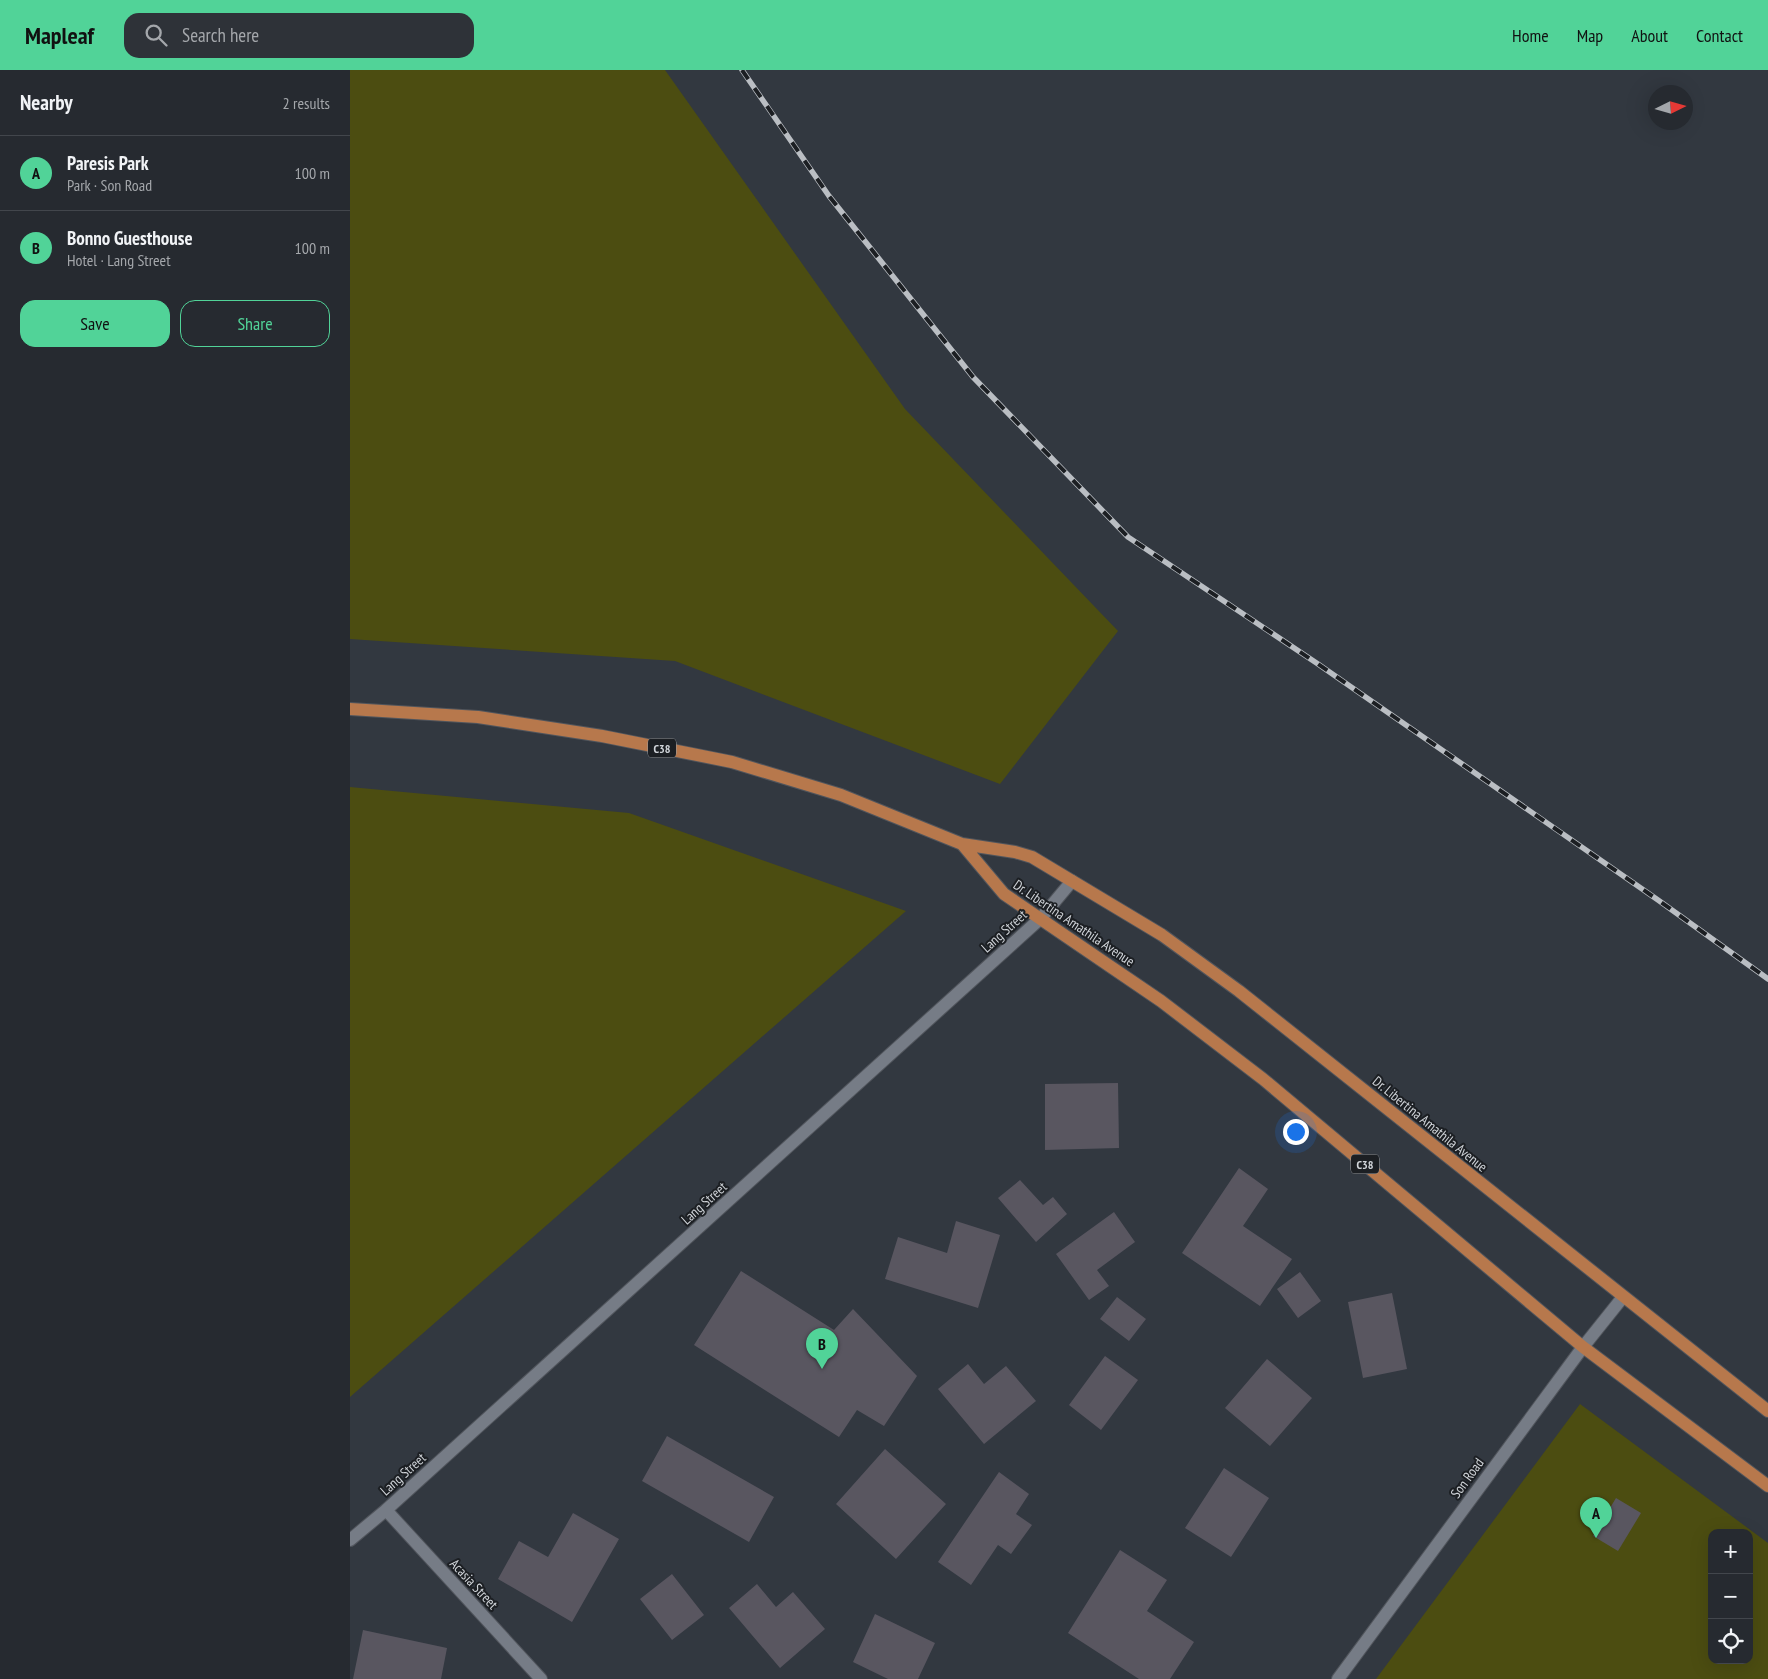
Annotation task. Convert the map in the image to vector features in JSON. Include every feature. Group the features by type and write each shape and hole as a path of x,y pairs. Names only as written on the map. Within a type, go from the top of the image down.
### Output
{"main road":[{"name":"C38","path":"350,709 478,717 602,736 732,762 841,795 962,844"},
{"name":"Dr. Libertina Amathila Avenue","path":"962,844 1014,852 1032,857 1162,935 1239,991 1768,1411"},
{"name":"Dr. Libertina Amathila Avenue","path":"962,844 1004,894 1161,1000 1263,1079 1583,1347 1768,1486"}],"street":[{"name":"Lang Street","path":"350,1540 386,1510 1041,918 1072,881"},
{"name":"Son Road","path":"1338,1679 1583,1347 1623,1297"},
{"name":"Acasia Street","path":"386,1510 541,1679"}],"shaded area":[{"path":"350,70 665,70 905,409 1118,631 1000,784 675,661 350,639"},
{"path":"350,787 629,813 906,911 350,1397"},
{"path":"1580,1404 1749,1529 1708,1529 1708,1664 1753,1664 1753,1532 1768,1543 1768,1679 1376,1679"}],"building":[{"path":"1118,1083 1119,1148 1045,1150 1045,1084"},
{"path":"1239,1168 1268,1189 1243,1226 1292,1259 1260,1306 1182,1253"},
{"path":"1020,1180 1043,1205 1053,1197 1067,1214 1036,1242 998,1198"},
{"path":"1114,1212 1135,1242 1097,1270 1109,1286 1089,1300 1056,1254"},
{"path":"956,1221 1000,1235 978,1308 885,1279 898,1237 947,1253"},
{"path":"741,1271 834,1330 853,1309 917,1376 884,1426 857,1410 839,1437 694,1345"},
{"path":"1300,1272 1321,1301 1298,1318 1277,1289"},
{"path":"1392,1293 1407,1369 1363,1378 1348,1302"},
{"path":"1117,1297 1146,1319 1129,1341 1100,1319"},
{"path":"1105,1356 1138,1380 1101,1430 1069,1405"},
{"path":"1267,1359 1312,1398 1270,1446 1225,1408"},
{"path":"968,1364 984,1384 1006,1366 1036,1401 984,1444 938,1389"},
{"path":"667,1436 774,1497 749,1542 642,1481"},
{"path":"885,1449 946,1504 896,1559 836,1504"},
{"path":"1224,1468 1269,1498 1231,1557 1185,1528"},
{"path":"999,1472 1029,1494 1016,1514 1032,1525 1011,1554 998,1545 971,1585 938,1562"},
{"path":"1616,1498 1641,1513 1618,1551 1593,1536"},
{"path":"573,1513 619,1539 572,1622 498,1579 519,1541 548,1557"},
{"path":"1120,1550 1167,1580 1147,1611 1194,1642 1170,1679 1139,1679 1068,1633"},
{"path":"672,1574 704,1615 672,1640 640,1599"},
{"path":"757,1584 776,1607 793,1592 825,1629 780,1668 729,1608"},
{"path":"875,1614 935,1643 918,1679 888,1679 853,1662"},
{"path":"363,1630 447,1648 441,1679 353,1679"}],"railway":[{"path":"742,70 829,196 973,377 1128,537 1318,664 1658,900 1768,979"}],"place":[{"name":"Bonno Guesthouse","path":"822,1369"},
{"name":"Paresis Park","path":"1596,1538"}]}
